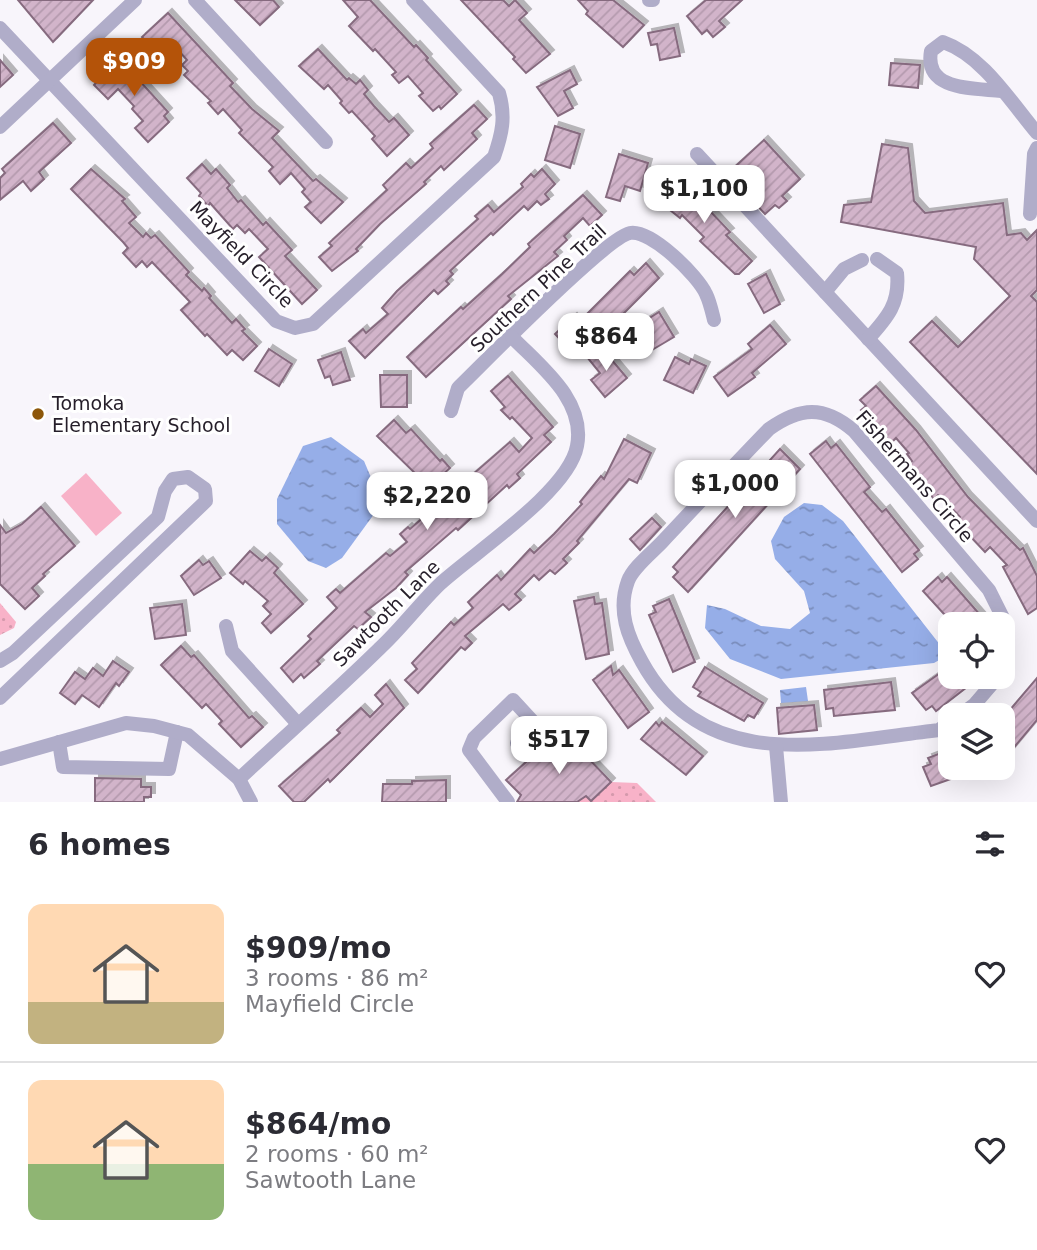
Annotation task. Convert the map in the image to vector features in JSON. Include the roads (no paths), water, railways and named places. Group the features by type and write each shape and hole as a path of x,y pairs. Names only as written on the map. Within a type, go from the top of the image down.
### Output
{"street":[{"path":"0,127 135,0"},
{"path":"195,0 326,142"},
{"name":"Mayfield Circle","path":"0,28 276,321 295,328 313,324 494,157 503,131 503,108 499,93 413,0"},
{"path":"1001,91 952,86 943,81 935,76 929,62 931,51 943,42 960,47 1001,91 1037,133"},
{"path":"1030,214 1034,154 1037,148"},
{"path":"697,154 1037,521"},
{"name":"Southern Pine Trail","path":"451,411 458,388 590,261 620,237 630,233 648,235 659,242 706,292 715,320"},
{"path":"825,292 844,269 870,260 897,273 899,292 891,314 868,338"},
{"name":"Sawtooth Lane","path":"239,779 381,648 440,584 519,518 573,461 578,444 578,425 569,400 565,392 512,337"},
{"name":"Fishermans Circle","path":"938,730 776,746 736,740 683,711 656,686 625,631 628,580 769,429 786,417 804,411 837,416 854,431 989,590 1000,612"},
{"path":"0,661 13,653 158,517 165,491 173,479 188,477 205,489 206,501 191,517 0,697"},
{"path":"226,626 232,651 298,724"},
{"path":"976,703 988,689"},
{"path":"508,802 469,750 474,738 513,700 536,725 517,743"},
{"path":"0,759 126,723 188,734 239,779 251,802"},
{"path":"59,743 63,767 169,769 177,732"},
{"path":"776,746 781,802"}],"water":[{"path":"331,437 364,461 375,487 377,510 342,558 326,568 308,561 277,524 277,499 303,446"},
{"path":"804,503 822,505 843,521 938,642 938,661 781,679 730,659 705,628 707,605 725,609 761,626 790,629 810,613 804,591 775,559 771,541 784,517"},
{"path":"806,687 808,701 781,703 780,690"}],"place":[{"name":"Tomoka Elementary School","path":"38,414"}]}
